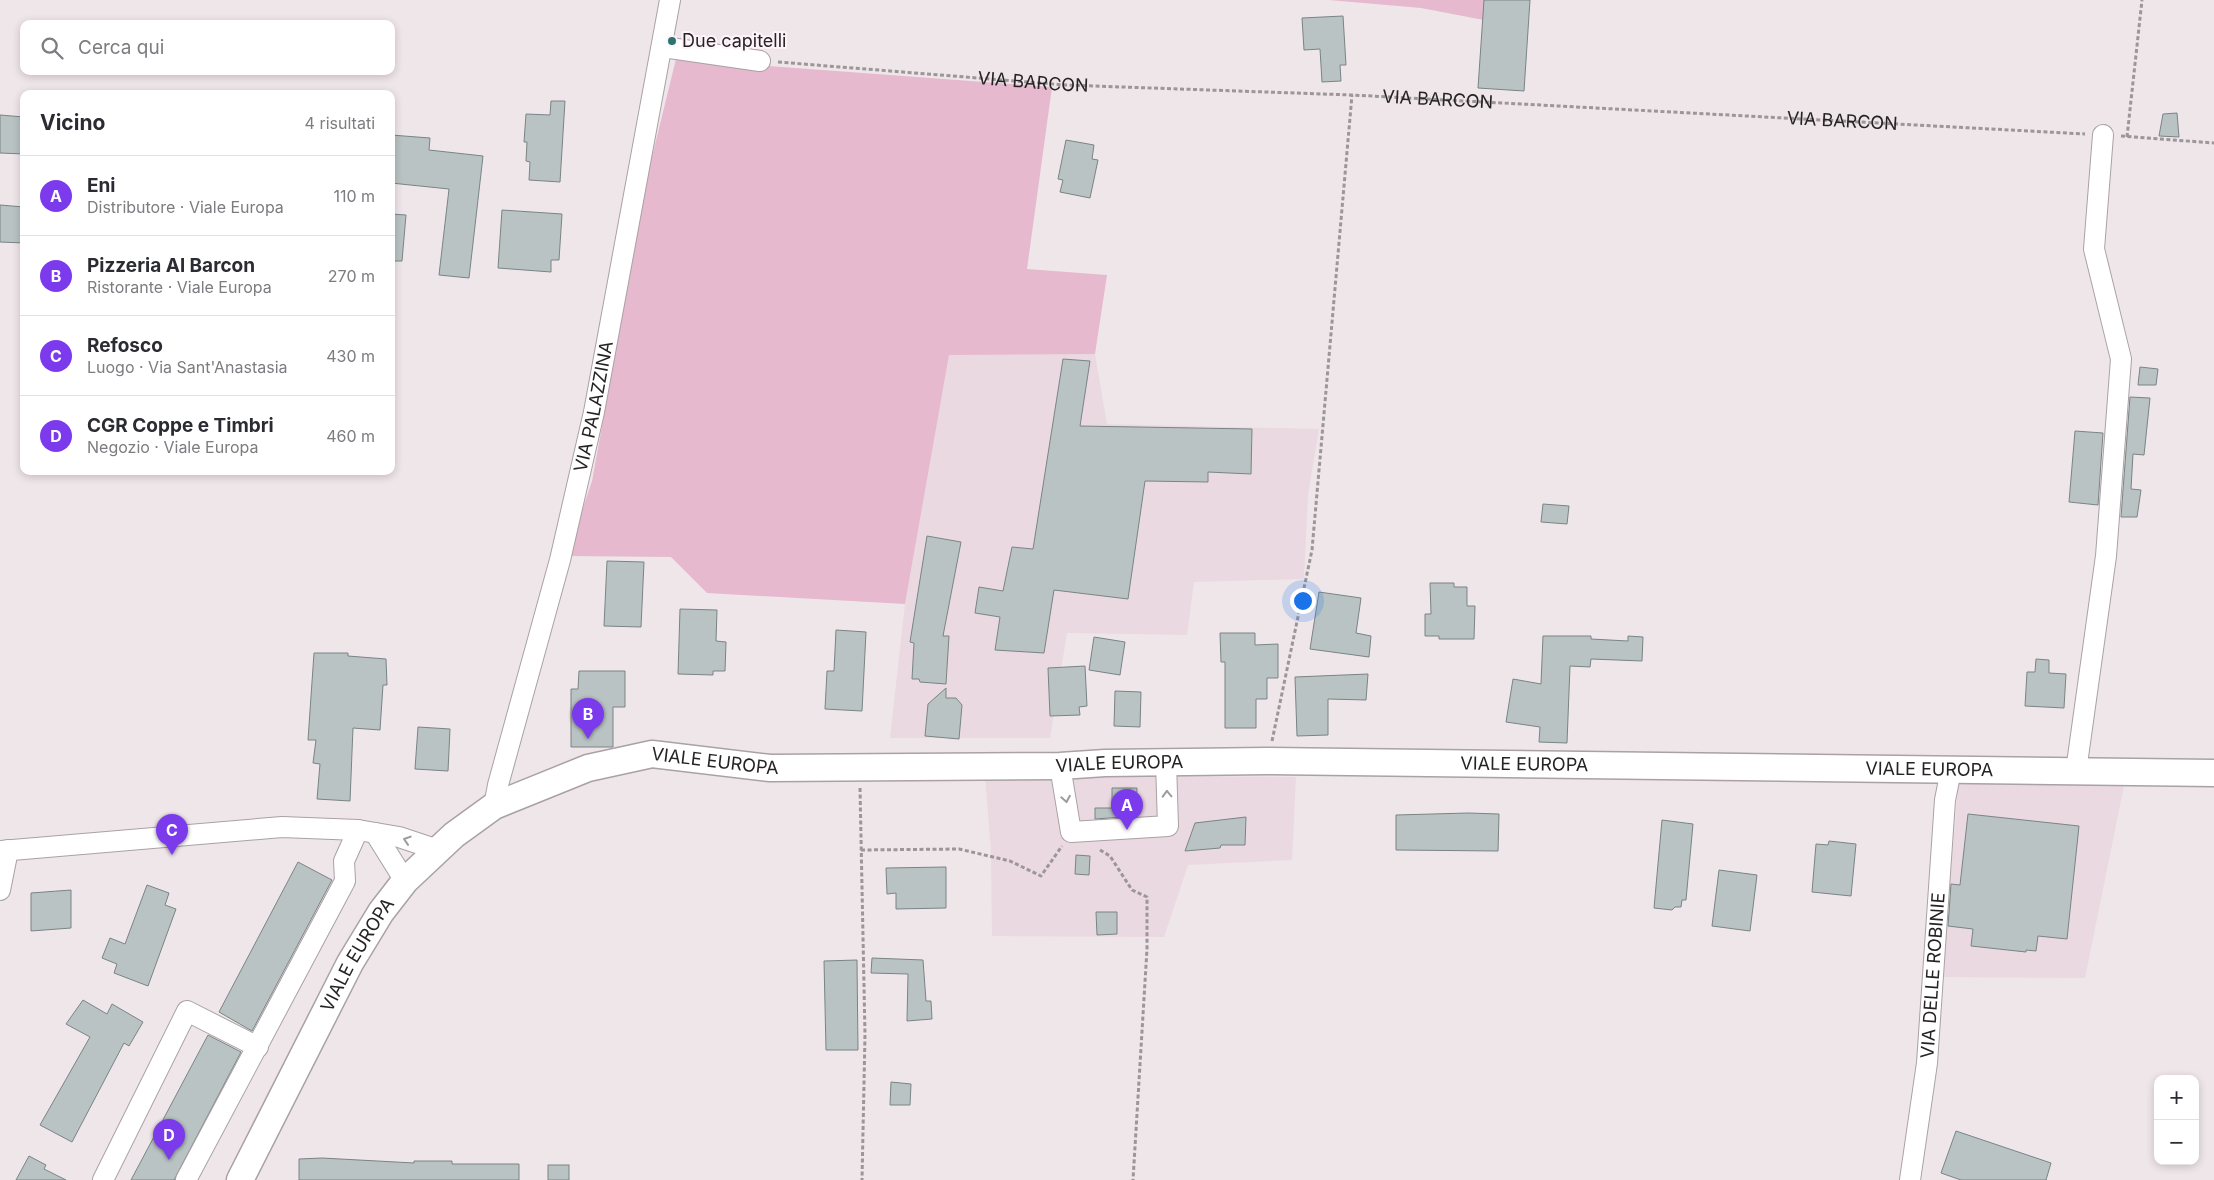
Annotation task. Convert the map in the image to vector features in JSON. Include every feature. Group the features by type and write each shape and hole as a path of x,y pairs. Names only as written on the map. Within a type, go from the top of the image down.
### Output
{"main road":[{"name":"VIALE EUROPA","path":"240,1180 350,962 381,912 405,881 454,835 494,806 588,768 652,754 770,768 1060,766 1268,761 2214,774"}],"street":[{"name":"VIA PALAZZINA","path":"494,806 498,785 560,560 594,412 663,47 670,0"},
{"path":"663,47 760,61"},
{"path":"2076,771 2106,556 2121,359 2094,249 2103,135"},
{"path":"1060,766 1072,832 1168,826 1166,762"},
{"name":"VIA DELLE ROBINIE","path":"1910,1180 1927,1063 1945,800 1951,770"},
{"path":"0,890 4,850 282,827 367,832 399,837 438,850"},
{"path":"367,832 405,881"},
{"path":"186,1180 345,881 344,861 367,832"},
{"path":"104,1180 187,1011 258,1047"}],"path":[{"path":"2127,137 2142,0"},
{"name":"VIA BARCON","path":"760,61 1065,84 1352,95 2103,135 2214,143"},
{"path":"1268,761 1312,550 1352,95"},
{"path":"860,767 865,1034 862,1180"},
{"path":"861,850 959,848 1010,861 1041,876 1072,832 1110,856 1132,890 1147,897 1147,949 1133,1180"}],"shaded area":[{"path":"1329,0 1490,0 1489,21 1421,8"},
{"path":"676,59 1052,87 1027,269 1107,275 1095,354 949,355 905,604 707,593 671,557 567,556 592,481 649,169"},
{"path":"949,354 1095,354 1107,424 1319,429 1308,495 1304,579 1194,582 1187,635 1067,633 1050,738 890,738 905,604"},
{"path":"2127,771 2085,978 1942,977 1959,776"},
{"path":"985,775 1296,777 1292,860 1188,865 1164,937 992,936 991,852"}],"building":[{"path":"1484,0 1530,0 1524,91 1478,88"},
{"path":"1343,16 1346,65 1340,65 1341,81 1322,82 1320,49 1304,50 1302,18"},
{"path":"551,101 565,101 560,182 529,180 530,162 526,161 527,142 524,142 526,114 550,115"},
{"path":"2177,113 2179,137 2159,136 2163,114"},
{"path":"0,115 20,117 20,154 0,153"},
{"path":"395,135 430,138 429,150 483,156 469,278 439,275 449,189 395,183"},
{"path":"1066,140 1094,145 1092,159 1098,160 1090,198 1060,192 1063,180 1058,179"},
{"path":"0,205 20,207 20,243 0,242"},
{"path":"502,210 562,214 559,260 551,260 551,272 498,268"},
{"path":"395,214 406,215 402,261 395,261"},
{"path":"1063,359 1090,361 1080,426 1252,429 1251,474 1208,472 1208,482 1145,481 1128,599 1054,590 1044,653 995,650 1000,617 975,613 979,587 1003,591 1012,547 1033,549"},
{"path":"2140,367 2158,369 2156,385 2138,385"},
{"path":"2130,397 2150,398 2144,455 2133,454 2131,489 2141,490 2137,517 2121,517"},
{"path":"2075,431 2103,433 2098,505 2069,502"},
{"path":"1543,504 1569,506 1567,524 1541,522"},
{"path":"927,536 961,542 943,636 949,636 946,684 920,682 919,679 912,679 914,643 910,642"},
{"path":"607,561 644,562 641,627 604,626"},
{"path":"1430,583 1454,583 1454,587 1467,587 1467,606 1475,606 1474,639 1439,639 1439,636 1425,636 1425,614 1431,614"},
{"path":"1319,592 1361,598 1356,633 1371,636 1369,657 1310,649"},
{"path":"680,609 717,610 716,641 726,642 725,671 713,671 713,675 678,674"},
{"path":"836,630 866,632 862,711 825,709 827,671 834,671"},
{"path":"1220,633 1255,633 1255,645 1278,644 1278,678 1267,678 1267,699 1256,699 1256,728 1225,728 1225,662 1221,662"},
{"path":"1543,636 1591,636 1591,639 1628,641 1628,636 1643,637 1642,661 1591,659 1590,667 1570,666 1567,743 1539,742 1540,727 1506,722 1513,679 1541,684"},
{"path":"1094,637 1125,642 1120,675 1089,670"},
{"path":"314,653 348,653 348,656 386,659 387,685 383,685 380,730 353,728 350,801 317,799 320,764 313,763 316,740 308,740"},
{"path":"2036,659 2049,660 2049,673 2066,674 2064,708 2025,706 2027,672 2035,672"},
{"path":"1085,666 1087,706 1079,707 1080,715 1050,716 1048,668"},
{"path":"579,671 625,671 625,707 613,707 613,747 571,747 571,689 578,689"},
{"path":"1368,674 1366,700 1328,699 1328,735 1297,736 1295,677"},
{"path":"946,688 946,698 956,698 962,705 959,739 925,736 928,704"},
{"path":"1115,691 1141,692 1140,727 1114,726"},
{"path":"418,727 450,729 448,771 415,769"},
{"path":"1112,788 1137,788 1136,816 1095,819 1095,808 1112,808"},
{"path":"1499,814 1498,851 1396,850 1396,815"},
{"path":"1968,814 2079,826 2067,939 2038,936 2036,951 2026,950 2026,952 1971,946 1973,929 1948,926 1951,884 1960,885"},
{"path":"1246,817 1245,845 1221,845 1220,848 1185,851 1195,823"},
{"path":"1662,820 1693,824 1686,900 1682,900 1681,907 1675,907 1672,910 1654,908"},
{"path":"1829,841 1856,844 1851,896 1812,892 1816,844 1828,845"},
{"path":"1076,855 1090,856 1089,875 1075,874"},
{"path":"298,862 332,880 252,1031 219,1012"},
{"path":"946,867 946,908 896,909 896,893 887,894 886,868"},
{"path":"1719,870 1757,875 1750,931 1712,926"},
{"path":"147,885 169,893 165,905 176,909 148,986 114,973 117,964 102,958 110,938 125,944"},
{"path":"71,890 71,928 31,931 31,893"},
{"path":"1096,912 1117,912 1117,934 1097,935"},
{"path":"872,958 923,960 926,1001 931,1001 932,1019 907,1021 908,974 871,973"},
{"path":"857,960 858,1050 826,1050 824,961"},
{"path":"83,1000 107,1014 112,1004 143,1022 129,1046 124,1043 72,1142 40,1125 90,1037 66,1024"},
{"path":"208,1035 241,1052 174,1180 131,1180"},
{"path":"891,1082 911,1084 910,1105 890,1105"},
{"path":"1956,1131 2051,1163 2046,1180 1961,1180 1941,1173"},
{"path":"29,1156 46,1165 44,1169 66,1180 16,1180"},
{"path":"322,1158 414,1163 414,1161 452,1161 452,1164 519,1164 519,1180 299,1180 299,1159"},
{"path":"548,1165 569,1165 569,1180 548,1180"}],"place":[{"name":"Due capitelli","path":"672,41"},
{"name":"Pizzeria Al Barcon","path":"588,739"},
{"name":"Eni","path":"1127,830"},
{"name":"Refosco","path":"172,855"},
{"name":"CGR Coppe e Timbri","path":"169,1160"}]}
